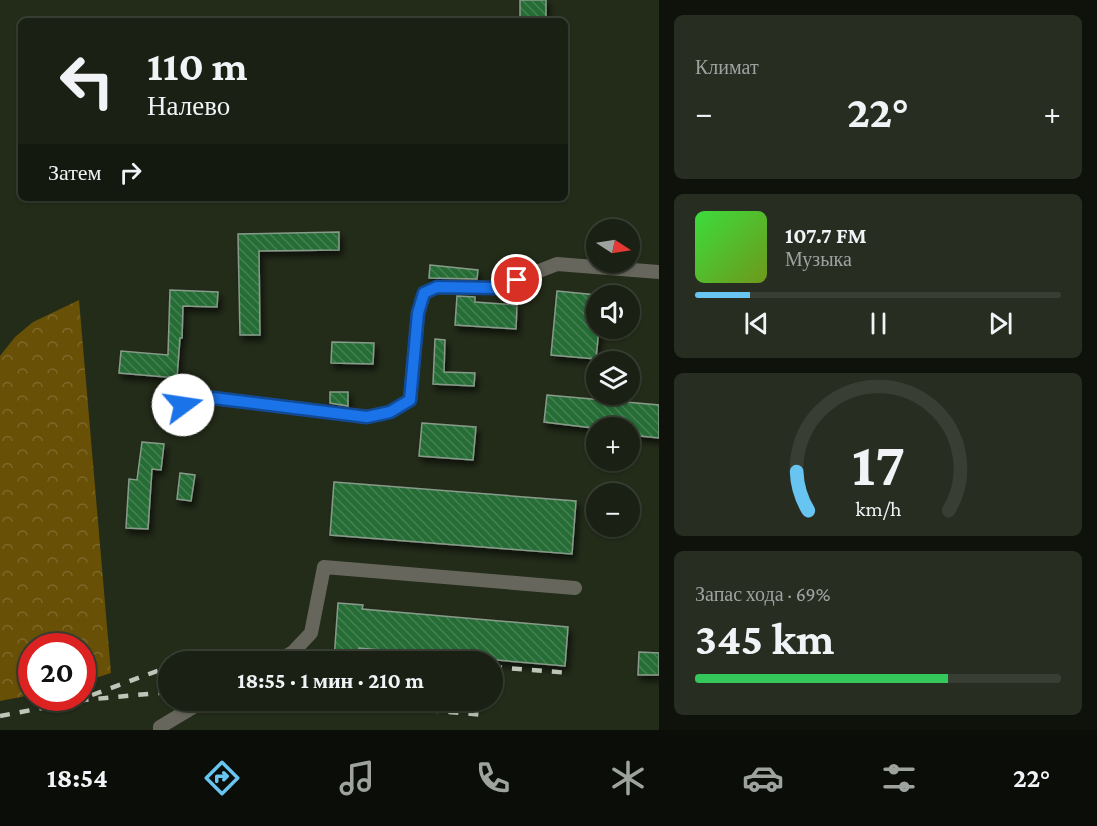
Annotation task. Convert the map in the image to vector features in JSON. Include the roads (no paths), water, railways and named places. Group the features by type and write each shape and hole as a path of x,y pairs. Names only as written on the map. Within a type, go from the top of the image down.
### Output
{"lane":[{"path":"162,413 205,397 367,417 390,412 410,400 418,313 424,293 437,287 496,288 557,264 659,272"},
{"path":"294,651 311,633 324,567 575,588"},
{"path":"160,730 160,727 186,711"}],"railway":[{"path":"503,668 570,673"},
{"path":"96,694 158,671"},
{"path":"0,716 84,700 158,693"},
{"path":"438,711 485,715"}]}
